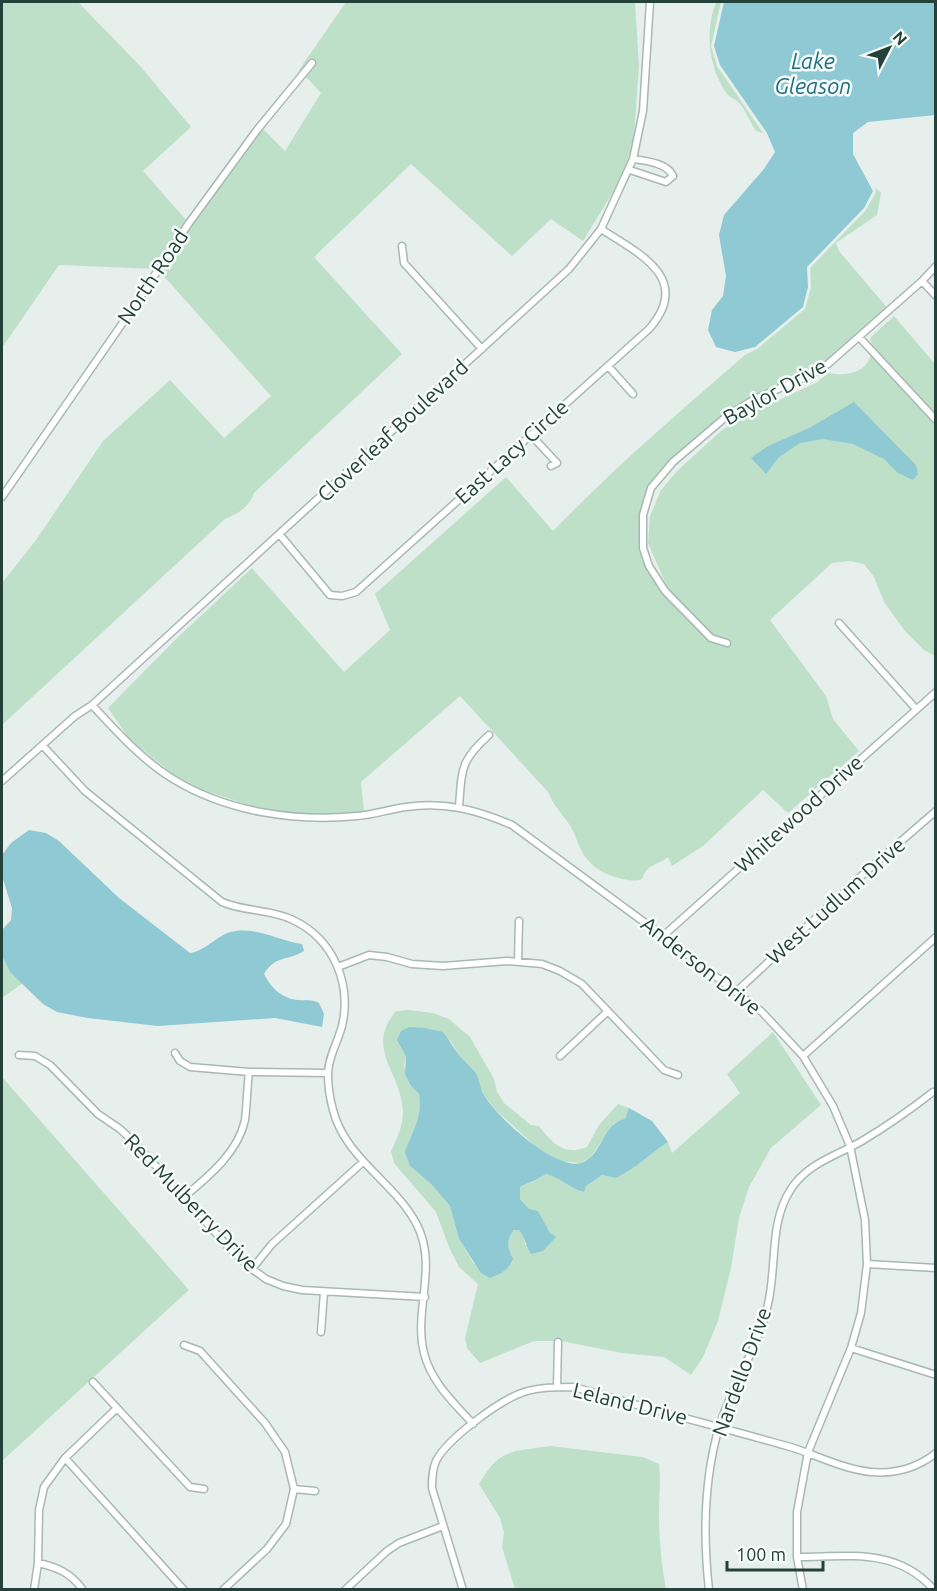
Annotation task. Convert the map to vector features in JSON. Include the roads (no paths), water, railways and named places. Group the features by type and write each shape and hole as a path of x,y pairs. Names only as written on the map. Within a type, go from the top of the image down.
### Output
{"street":[{"name":"Cloverleaf Boulevard","path":"2,781 75,716 92,705 569,269 601,229 630,170 643,111 650,2"},
{"name":"North Road","path":"2,497 131,312 189,223 256,130 312,63"},
{"path":"630,170 666,182 673,176 672,172 663,166 633,159"},
{"name":"East Lacy Circle","path":"280,535 330,595 342,596 356,592 658,319 667,293 662,278 647,258 601,229"},
{"path":"402,246 404,263 482,349"},
{"name":"Baylor Drive","path":"727,643 711,638 665,591 649,566 643,548 643,515 651,488 673,462 727,416 753,400 810,375 828,364 936,266"},
{"path":"922,280 936,296"},
{"path":"859,337 936,420"},
{"path":"608,366 633,394"},
{"path":"531,435 557,463 551,466"},
{"path":"838,623 916,709"},
{"name":"Whitewood Drive","path":"663,936 936,692"},
{"name":"Anderson Drive","path":"92,705 113,729 172,778 201,793 231,804 289,817 358,816 431,804 459,807 492,816 528,835 737,992 774,1024 802,1056 833,1107 850,1146 865,1220 867,1263 861,1313 851,1348 808,1452 797,1512 797,1557 803,1590"},
{"path":"459,807 465,763 470,753 489,735"},
{"path":"43,746 85,791 209,892 231,906 280,915 298,922 320,939 338,966 344,988 345,1005 328,1073 333,1111 340,1127 363,1162 406,1208 416,1224 424,1242 427,1266 422,1341 428,1364 440,1387 473,1424"},
{"name":"West Ludlum Drive","path":"737,992 870,868 936,811"},
{"path":"518,961 519,921"},
{"path":"802,1056 936,937"},
{"path":"338,966 369,956 387,957 412,964 443,966 518,961 542,964 571,977 593,993 664,1071 678,1075"},
{"path":"560,1056 608,1011"},
{"path":"175,1053 180,1061 190,1067 249,1072 328,1073"},
{"name":"Red Mulberry Drive","path":"19,1055 35,1056 50,1065 98,1114 136,1144 231,1250 266,1279 282,1286 324,1292 424,1297"},
{"path":"184,1197 214,1171 234,1146 244,1120 249,1072"},
{"name":"Nardello Drive","path":"709,1590 706,1561 708,1488 719,1427 758,1335 768,1305 773,1277 776,1233 780,1214 790,1190 813,1166 901,1118 936,1092"},
{"path":"252,1269 272,1244 363,1162"},
{"path":"867,1263 936,1268"},
{"path":"321,1332 324,1292"},
{"path":"557,1387 558,1342"},
{"path":"184,1345 200,1351 265,1423 285,1452 294,1489 286,1524 267,1549 223,1590"},
{"path":"851,1348 936,1375"},
{"path":"93,1382 190,1487 204,1489"},
{"name":"Leland Drive","path":"463,1590 432,1488 435,1462 441,1453 494,1407 522,1393 557,1387 574,1387 808,1452 854,1469 872,1472 892,1472 911,1467 936,1453"},
{"path":"34,1590 38,1563 39,1510 44,1487 65,1458 117,1408"},
{"path":"65,1458 184,1590"},
{"path":"294,1489 315,1491"},
{"path":"345,1590 399,1542 443,1526"},
{"path":"797,1557 879,1558 894,1561 909,1568 933,1590"},
{"path":"38,1563 58,1567 72,1576 83,1590"}],"water":[{"name":"Lake Gleason","path":"724,2 936,2 935,115 868,122 853,133 853,154 873,191 864,208 807,267 808,287 803,307 755,347 735,352 716,347 708,330 712,310 723,296 726,276 719,235 724,215 764,169 775,152 767,133 720,65 714,46"},
{"path":"854,402 916,465 918,474 913,480 898,473 884,459 853,444 823,439 800,443 779,457 766,474 751,458 768,446 809,428"},
{"path":"29,830 46,833 59,841 119,898 190,953 236,931 253,931 302,944 304,951 277,961 264,974 270,984 282,995 319,1003 324,1014 322,1027 275,1018 158,1026 88,1018 57,1012 43,1004 10,972 2,956 2,930 11,920 12,908 2,876 2,855 11,843"},
{"path":"409,1027 443,1032 459,1055 475,1072 483,1094 492,1106 514,1129 542,1151 557,1159 570,1163 581,1163 588,1159 612,1127 625,1119 629,1108 652,1121 668,1142 616,1178 602,1175 586,1186 584,1192 546,1174 520,1187 520,1199 529,1209 538,1211 550,1233 556,1237 543,1251 531,1254 519,1230 514,1230 508,1244 513,1258 512,1262 504,1271 490,1278 481,1273 459,1239 450,1206 431,1184 410,1166 405,1152 418,1118 420,1103 419,1094 411,1086 405,1074 406,1056 397,1040 401,1031"}]}
